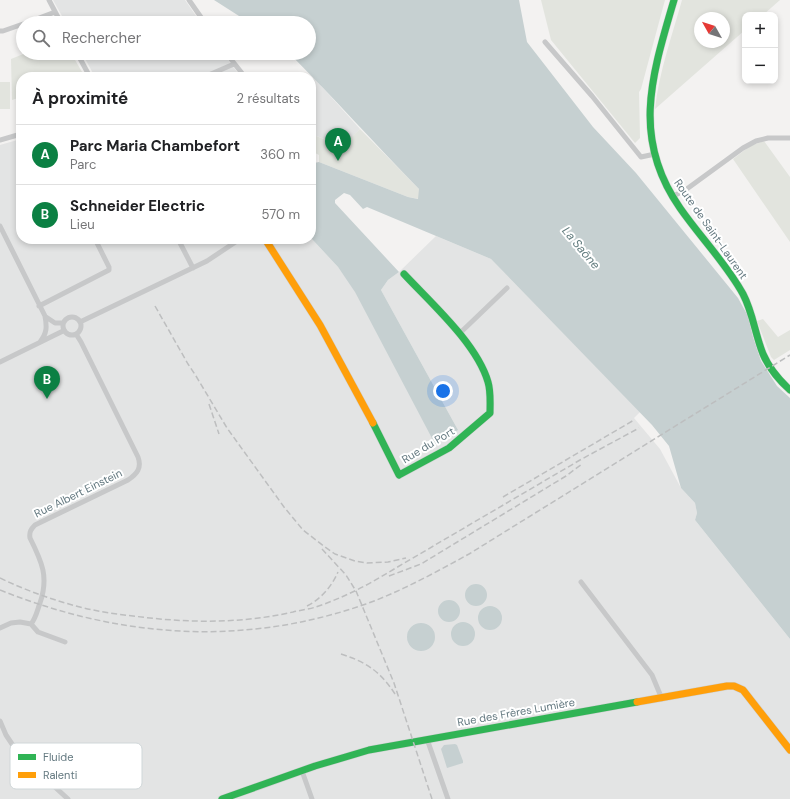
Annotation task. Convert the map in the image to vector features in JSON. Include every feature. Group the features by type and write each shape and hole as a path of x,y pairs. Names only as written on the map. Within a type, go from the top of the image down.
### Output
{"street":[{"path":"49,0 57,16"},
{"path":"189,0 200,16"},
{"name":"Route de Saint-Laurent","path":"674,0 654,72 651,90 649,117 655,154 672,196 742,293 753,318 764,355 776,376 790,390"},
{"path":"45,16 55,12"},
{"path":"0,31 3,32 16,27"},
{"path":"545,42 592,96 641,157 655,154"},
{"path":"81,60 87,72"},
{"path":"231,60 241,72"},
{"path":"216,72 234,64"},
{"path":"0,140 16,135"},
{"path":"672,196 684,191 743,148 756,141 768,138 790,138"},
{"path":"0,226 45,316 47,328 40,342"},
{"path":"39,306 109,270 109,267 98,244"},
{"path":"181,244 193,268"},
{"path":"80,322 193,268 233,244"},
{"name":"Rue du Port","path":"268,244 293,280 330,342 374,424 399,475 449,448 490,414 491,394 489,384 480,362 459,334 404,274"},
{"path":"459,334 507,288"},
{"path":"45,316 55,323 63,323"},
{"path":"72,317 78,319 80,322 80,330 76,334 68,334 63,330 63,323 66,318 72,317"},
{"path":"0,362 63,330"},
{"name":"Rue Albert Einstein","path":"31,624 35,619 44,593 45,583 41,559 29,534 31,528 128,480 135,475 139,468 140,462 82,342 76,334"},
{"path":"581,582 652,675 662,698"},
{"path":"0,628 11,623 20,622 31,624 38,632 65,642"},
{"name":"Rue des Frères Lumière","path":"222,799 302,771 369,750 727,686 738,687 743,690 790,750"},
{"path":"0,721 11,743"},
{"path":"427,739 448,799"},
{"path":"302,771 312,799"},
{"path":"57,789 68,799"}],"shaded area":[{"path":"53,0 185,0 196,16 62,16"},
{"path":"541,0 665,0 639,92 640,138 635,143 551,40"},
{"path":"682,0 780,0 766,12 742,12 742,33 730,43 730,12 694,12 694,48 724,48 655,109 663,68"},
{"path":"16,57 16,60 75,60 82,72 16,72 16,99 12,100 11,59"},
{"path":"86,60 228,60 237,72 92,72"},
{"path":"316,80 360,129 343,146 316,136"},
{"path":"0,82 10,82 10,109 0,109"},
{"path":"360,129 419,189 419,199 408,197 319,162 319,155 316,154 316,136 342,146"},
{"path":"16,140 16,244 316,243 338,267 458,430 381,290 388,280 399,272 436,236 491,259 640,412 634,418 660,449 681,488 695,503 697,513 695,520 790,639 790,799 0,799 0,145"},
{"path":"764,141 790,177 790,242 733,159 750,146"},
{"path":"763,319 778,337 790,330 790,350 774,360 771,357 757,321"}],"water":[{"name":"La Saône","path":"214,0 519,0 527,42 593,127 636,173 738,298 748,316 761,361 777,386 790,398 790,639 695,520 697,513 695,503 681,488 669,446 652,425 491,259 367,207 363,209 350,195 344,193 335,200 335,203 399,272 388,280 381,290 458,430 435,444 355,292 338,267 316,243 316,163 319,162 408,197 418,199 419,189 316,80 316,72 308,72 296,60 316,60 316,16 239,16"},
{"path":"476,584 484,587 487,595 484,603 476,606 468,603 465,595 468,587"},
{"path":"449,600 457,603 460,611 457,619 449,622 441,619 438,611 441,603"},
{"path":"490,606 499,609 502,618 499,627 490,630 481,627 478,618 481,609"},
{"path":"463,622 472,625 475,634 472,643 463,646 454,643 451,634 454,625"},
{"path":"421,623 431,627 435,637 431,647 421,651 411,647 407,637 411,627"},
{"path":"444,745 457,745 463,763 447,768 441,749"}],"railway":[{"path":"155,306 227,428 284,507 303,530 335,554 355,561 367,563 388,562 406,558"},
{"path":"0,590 45,606 91,618 136,627 182,631 228,631 274,627 320,618 379,599 406,587 469,554 790,355"},
{"path":"209,404 219,434"},
{"path":"503,497 634,420"},
{"path":"0,578 38,594 76,606 112,613 173,620 213,621 253,619 313,608 345,596 372,582 580,460 639,428"},
{"path":"389,576 421,564 566,476 582,464"},
{"path":"322,549 346,575 356,591 394,683 432,799"},
{"path":"307,606 326,592 338,572"},
{"path":"341,654 358,660 372,668 384,679 395,694"}],"traffic: fast":[{"path":"674,0 653,80 650,106 651,131 655,157 665,182 680,208 721,261 743,294 765,359 775,374 790,390"},
{"path":"373,423 399,475 449,448 490,413 490,394 488,382 474,353 440,311 404,274"},
{"path":"222,799 315,766 369,750 637,702"}],"traffic: slow":[{"path":"268,244 320,325 373,423"},
{"path":"637,702 734,686 743,690 790,750"}],"place":[{"name":"Parc Maria Chambefort","path":"338,161"},
{"name":"Schneider Electric","path":"47,399"}]}
